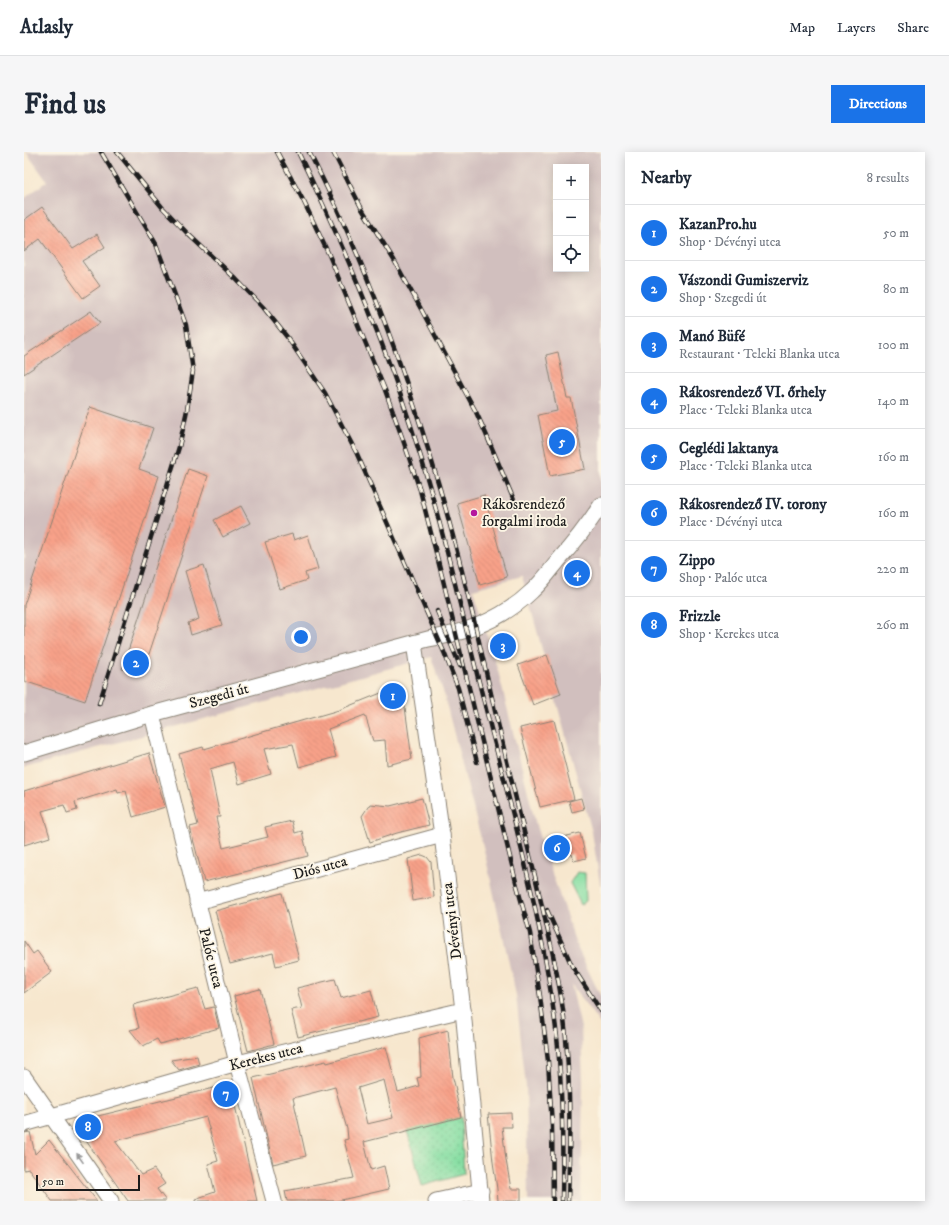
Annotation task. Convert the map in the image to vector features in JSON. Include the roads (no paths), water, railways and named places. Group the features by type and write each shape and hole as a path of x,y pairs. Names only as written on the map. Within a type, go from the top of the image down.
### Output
{"street":[{"name":"Szegedi út","path":"24,753 152,714 466,630 492,620 512,607 532,591 577,539 601,505"},
{"name":"Dévényi utca","path":"414,643 442,835 463,1010 481,1196"},
{"name":"Palóc utca","path":"152,714 237,1064 274,1201"},
{"name":"Diós utca","path":"197,902 442,835"},
{"name":"Kerekes utca","path":"24,1124 237,1064 463,1010"},
{"path":"24,1077 111,1201"},
{"path":"436,1201 481,1196"}],"railway":[{"path":"99,704 179,447 193,371 186,325 156,244 101,152"},
{"path":"117,152 162,207 263,307 287,337 325,393 357,454 444,652 458,688 477,762"},
{"path":"277,152 304,202 329,255 385,390 420,490 516,882 530,933 548,1061 552,1126 553,1201"},
{"path":"298,152 318,193 354,275 388,359 417,445 450,563 525,862 551,993 559,1058 562,1119 562,1201"},
{"path":"309,152 328,189 378,304 420,422 450,524 466,586 547,926 563,1010 569,1081 568,1201"},
{"path":"333,152 362,209 394,260 476,412 516,505"},
{"path":"437,611 460,666"},
{"path":"547,910 572,966 601,1011"}],"place":[{"name":"Ceglédi laktanya","path":"562,442"},
{"name":"Rákosrendező forgalmi iroda","path":"474,513"},
{"name":"Rákosrendező VI. őrhely","path":"577,573"},
{"name":"Manó Büfé","path":"503,646"},
{"name":"Vászondi Gumiszerviz","path":"136,663"},
{"name":"KazanPro.hu","path":"393,696"},
{"name":"Rákosrendező IV. torony","path":"557,848"},
{"name":"Zippo","path":"226,1094"},
{"name":"Frizzle","path":"88,1127"}]}
